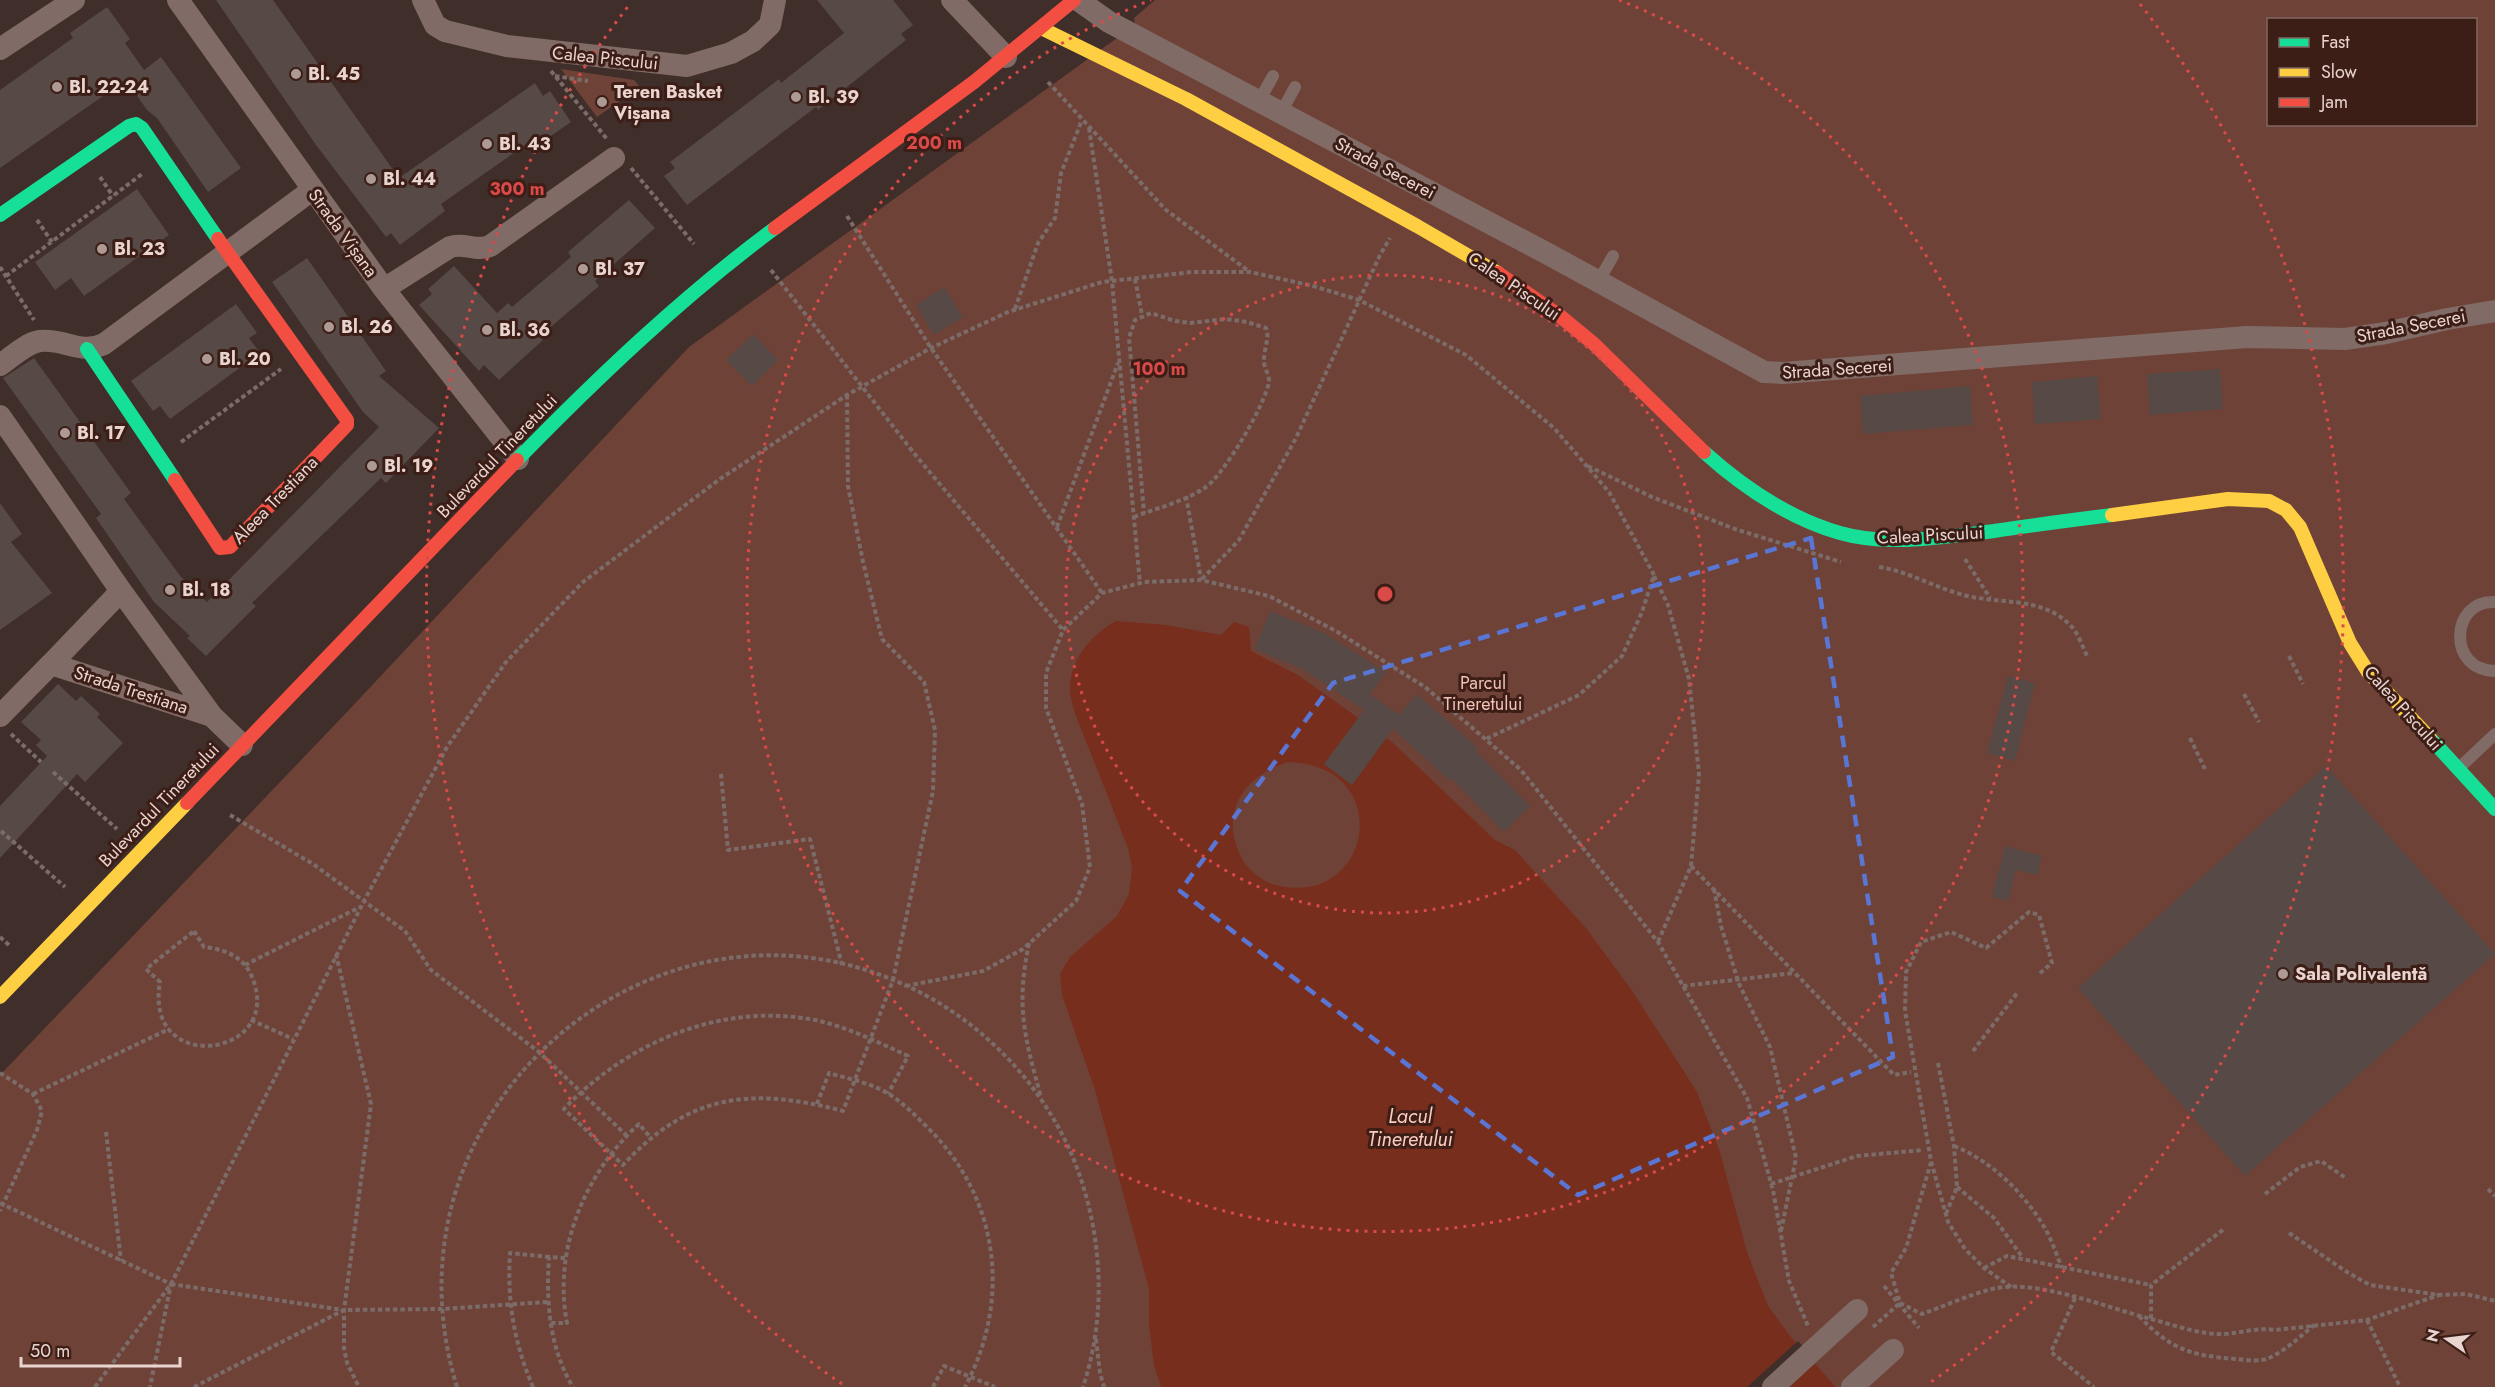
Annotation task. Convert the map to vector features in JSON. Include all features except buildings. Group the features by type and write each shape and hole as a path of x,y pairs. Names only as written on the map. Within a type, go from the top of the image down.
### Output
{"street":[{"path":"0,49 74,0"},
{"name":"Strada Vișana","path":"178,0 384,289 518,459"},
{"name":"Calea Piscului","path":"423,0 427,11 438,27 476,39 534,50 687,66 730,53 753,41 770,25 775,0"},
{"path":"952,0 1006,57"},
{"name":"Bulevardul Tineretului","path":"0,997 518,459 577,399 668,313 750,247 1006,57 1076,0"},
{"name":"Strada Secerei","path":"1076,0 1109,22 1754,367 1774,373 2247,337 2345,339 2495,311"},
{"name":"Calea Piscului","path":"1041,28 1086,48 1287,154 1515,284 1561,316 1623,371 1693,444 1747,486 1779,507 1819,526 1869,538 1892,540 1950,536 2228,499 2269,501 2286,510 2300,527 2350,643 2368,672 2495,809"},
{"path":"1198,106 1213,77"},
{"name":"Aleea Trestiana","path":"0,215 129,126 136,124 142,128 347,420 346,425 230,547 223,548 218,546 87,349"},
{"path":"1287,154 1303,124"},
{"path":"384,289 455,246 480,249 490,246 614,158"},
{"path":"0,365 38,341 87,349 104,344 312,190"},
{"path":"0,416 121,591 212,716 242,745"},
{"name":"Strada Trestiana","path":"4,723 51,664 121,591"},
{"name":"Strada Trestiana","path":"51,664 212,716"},
{"path":"1773,1387 1857,1310"},
{"path":"1852,1387 1893,1350"}],"lane":[{"path":"1259,101 1273,76"},
{"path":"1281,112 1295,87"},
{"path":"1598,282 1613,256"},
{"path":"2495,602 2474,608 2463,621 2459,633 2461,647 2468,660 2479,668 2495,671"},
{"path":"2458,769 2495,734"}],"path":[{"path":"554,75 588,81"},
{"path":"1048,82 1166,210 1250,272"},
{"path":"1014,310 1038,243 1055,218 1061,173 1082,120"},
{"path":"1089,128 1112,281 1140,584"},
{"path":"6,276 163,159"},
{"path":"847,216 931,348 1102,593"},
{"path":"1201,580 1239,540 1296,438 1380,255 1402,218"},
{"path":"0,267 47,341"},
{"path":"771,270 924,465 1063,630"},
{"path":"95,1387 171,1284 336,954 447,747 513,654 583,582 720,479 847,395 931,348 1014,310 1112,281 1192,272 1250,272 1313,286 1359,300 1466,355 1554,428 1609,492 1668,605 1689,679 1700,774 1691,866 1658,942"},
{"path":"1135,279 1142,315"},
{"path":"1134,517 1144,513 1186,496 1207,486 1250,429 1266,395 1269,380 1263,361 1268,333 1266,328 1238,320 1215,319 1190,323 1175,321 1158,314 1142,315 1134,320 1128,339 1144,513"},
{"path":"160,457 301,355"},
{"path":"1056,528 1119,360"},
{"path":"847,395 848,486 882,639 924,682 935,730 933,791 893,980 871,1039 843,1111 817,1104 772,1097 739,1099 705,1106 650,1137 623,1165 564,1109 615,1064 649,1044 688,1030 727,1020 752,1017 797,1017 837,1026 871,1039 908,1056 888,1094"},
{"path":"1186,496 1201,580"},
{"path":"1950,536 1990,598"},
{"path":"1486,739 1580,695 1622,657 1642,612 1654,575"},
{"path":"906,986 983,970 1023,949 1076,901 1090,867 1082,804 1046,708 1046,674 1063,630 1102,593 1140,584 1201,580 1269,597 1336,631 1425,687 1521,770 1658,942 1748,1098 1771,1184 1789,1281 1811,1329"},
{"path":"2289,656 2303,684"},
{"path":"2244,694 2259,722"},
{"path":"4,723 41,762"},
{"path":"2190,738 2205,770"},
{"path":"53,772 117,829"},
{"path":"721,774 728,850 810,839 842,965"},
{"path":"230,815 314,864 405,931 431,970 539,1052 626,1136"},
{"path":"2,831 65,887"},
{"path":"1691,866 1894,1075 1911,1072"},
{"path":"1714,889 1721,926 1737,980 1770,1047 1796,1158 1780,1235"},
{"path":"245,966 361,907"},
{"path":"2011,1287 1984,1268 1965,1249 1946,1215 1931,1161 1905,1011 1906,972 1921,942 1952,932 1986,948 2029,912 2039,915 2052,963 2039,974"},
{"path":"194,931 204,947 230,953 245,966 256,986 257,1000 251,1020 239,1036 227,1044 213,1047 199,1047 186,1042 169,1029 159,1011 157,996 160,982 146,969 194,931"},
{"path":"0,937 9,945"},
{"path":"1030,942 1023,971 1022,1014 1026,1046 1042,1100"},
{"path":"336,954 371,1104 344,1310 344,1348 347,1364 359,1387"},
{"path":"457,1387 448,1352 442,1309 445,1238 450,1212 465,1163 495,1107 539,1052 563,1030 594,1008 639,984 682,969 719,961 757,957 802,958 842,965 906,986 951,1011 982,1034 1010,1060 1042,1100 1072,1156 1089,1205 1098,1268 1095,1332 1083,1387"},
{"path":"1683,986 1794,973"},
{"path":"1973,1051 2018,992"},
{"path":"251,1020 293,1039"},
{"path":"33,1094 169,1029"},
{"path":"1938,1063 1954,1146 1957,1187 1946,1215"},
{"path":"0,1073 33,1094 42,1111 41,1119 0,1211"},
{"path":"817,1104 829,1073 855,1080 888,1094 917,1116 947,1149 969,1180 986,1222 993,1264 993,1286 986,1330 971,1377 965,1387"},
{"path":"551,1323 567,1323 563,1300 565,1258 573,1224 599,1171 626,1136 639,1124 650,1137"},
{"path":"106,1132 121,1261"},
{"path":"1954,1146 1972,1153 2002,1176 2029,1206 2046,1231 2062,1268"},
{"path":"1771,1184 1857,1156 1923,1150"},
{"path":"1931,1161 1906,1248 1890,1273 1900,1303 1922,1314 1993,1288 2030,1288 2200,1332 2224,1334 2263,1328 2275,1330 2367,1320 2439,1295"},
{"path":"2265,1194 2300,1167 2321,1161 2347,1179"},
{"path":"1957,1187 1994,1218 2023,1258"},
{"path":"2488,1189 2495,1196"},
{"path":"2,1204 171,1284 344,1310 442,1309 547,1302"},
{"path":"1984,1268 2007,1256 2151,1285 2224,1229"},
{"path":"2289,1233 2370,1285 2439,1295 2466,1294 2495,1301"},
{"path":"533,1387 518,1349 509,1304 510,1253 565,1258"},
{"path":"549,1257 547,1302 556,1348 573,1387"},
{"path":"150,1387 171,1284"},
{"path":"2151,1285 2151,1319"},
{"path":"1884,1286 1919,1328"},
{"path":"2075,1298 2051,1352 2094,1387"},
{"path":"194,1387 344,1310"},
{"path":"2138,1316 2165,1341 2184,1351 2201,1356 2240,1359 2267,1360 2291,1345 2314,1325"},
{"path":"2367,1320 2400,1387"},
{"path":"1095,1332 1104,1387"},
{"path":"933,1387 944,1366 992,1386"}],"highlighted area":[{"path":"1811,538 1893,1057 1578,1195 1180,891 1333,683"}],"green space":[{"name":"Parcul Tineretului","path":"1155,0 2495,0 2495,1387 0,1387 0,1075 347,712 689,347 1135,25 1134,18"},
{"name":"Teren Basket Vișana","path":"561,69 634,80 640,87 597,117"}],"water":[{"name":"Lacul Tineretului","path":"1116,621 1166,625 1221,635 1234,622 1249,627 1251,651 1298,675 1392,742 1495,840 1515,850 1586,928 1633,992 1697,1092 1720,1152 1747,1252 1768,1306 1790,1336 1836,1387 1161,1387 1154,1365 1149,1326 1149,1289 1095,1090 1062,995 1060,974 1070,957 1117,916 1129,894 1132,868 1128,848 1077,718 1070,691 1073,669 1083,650 1098,633","holes":["1288,762 1322,769 1345,785 1357,808 1359,832 1352,856 1336,875 1311,886 1280,886 1268,882 1248,867 1241,857 1235,840 1233,825 1235,810 1240,798 1259,776"]}],"pier":[{"path":"1798,1341 1816,1361 1787,1387 1747,1387"}],"traffic: fast":[{"path":"0,215 129,126 136,124 142,128 218,239"},
{"path":"517,460 578,398 674,310 775,228"},
{"path":"87,349 175,480"},
{"path":"1704,452 1735,478 1785,510 1821,527 1859,537 1917,540 2112,515"},
{"path":"2430,738 2495,809"}],"traffic: slow":[{"path":"1041,28 1186,99 1498,273"},
{"path":"2112,515 2228,499 2269,501 2286,510 2300,527 2350,643 2368,672 2430,738"},
{"path":"0,997 187,803"}],"traffic: jam":[{"path":"775,228 974,82 1074,0"},
{"path":"175,480 220,548 230,547 347,425 347,420 218,239"},
{"path":"1498,273 1560,316 1594,344 1704,452"},
{"path":"187,803 517,460"}],"place":[{"name":"Bl. 45","path":"296,74"},
{"name":"Bl. 22-24","path":"57,87"},
{"name":"Bl. 39","path":"796,97"},
{"name":"Teren Basket Vișana","path":"602,102"},
{"name":"Bl. 43","path":"487,144"},
{"name":"Bl. 44","path":"371,179"},
{"name":"Bl. 23","path":"102,249"},
{"name":"Bl. 37","path":"583,269"},
{"name":"Bl. 26","path":"329,327"},
{"name":"Bl. 36","path":"487,330"},
{"name":"Bl. 20","path":"207,359"},
{"name":"Bl. 17","path":"65,433"},
{"name":"Bl. 19","path":"372,466"},
{"name":"Bl. 18","path":"170,590"},
{"name":"Sala Polivalentă","path":"2283,974"}]}
